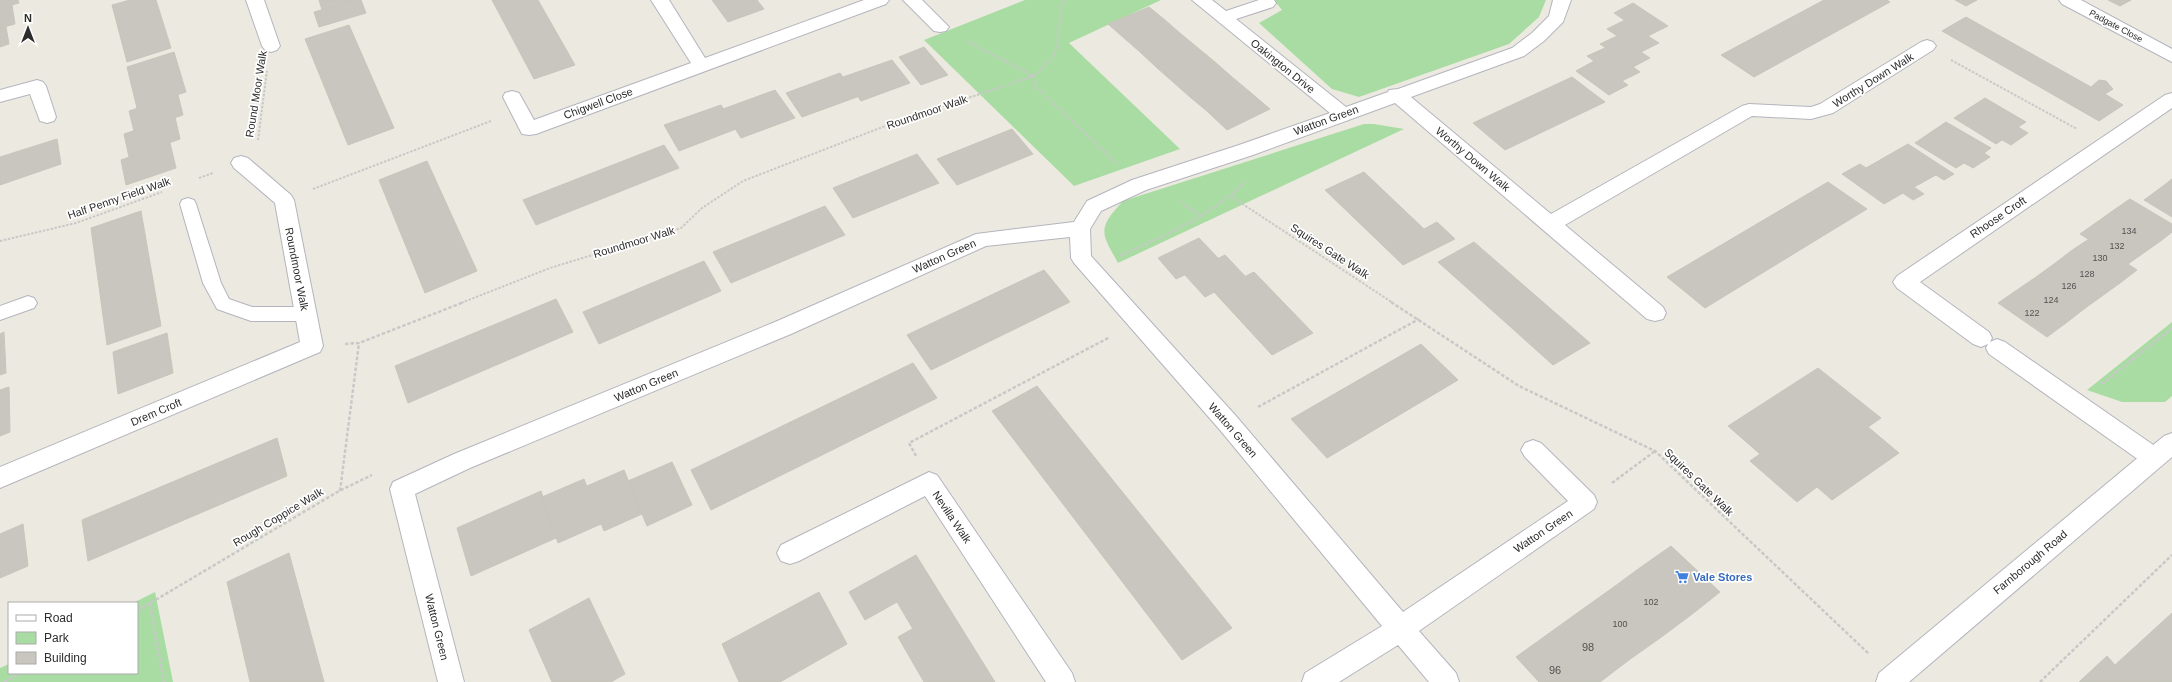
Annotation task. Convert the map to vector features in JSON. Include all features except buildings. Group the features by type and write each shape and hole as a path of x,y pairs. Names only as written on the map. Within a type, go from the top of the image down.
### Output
{"street":[{"path":"255,0 271,46"},
{"path":"660,0 701,65"},
{"name":"Chigwell Close","path":"516,104 529,129 880,0"},
{"path":"912,0 940,27"},
{"name":"Oakington Drive","path":"1201,0 1343,114"},
{"name":"Watton Green","path":"1446,682 1228,424 1136,322 1081,258 1080,228 1094,206 1139,185 1246,150 1396,94 1518,52 1538,37 1557,18 1562,0"},
{"name":"Padgate Close","path":"2068,0 2169,52"},
{"path":"1223,18 1267,3"},
{"name":"Worthy Down Walk","path":"1550,224 1749,110 1811,113 1826,109 1927,46"},
{"path":"0,96 37,86 47,117"},
{"name":"Worthy Down Walk","path":"1396,94 1655,313"},
{"name":"Rhoose Croft","path":"2163,450 2076,404 1904,282 2172,99"},
{"path":"241,163 284,200"},
{"name":"Roundmoor Walk","path":"284,200 312,346"},
{"name":"Watton Green","path":"451,682 402,489 462,461 783,328 983,238 1080,228"},
{"name":"Drem Croft","path":"0,478 312,346"},
{"name":"Watton Green","path":"1314,682 1400,629 1585,502 1533,450"},
{"name":"Farnborough Road","path":"1891,680 2163,450"},
{"name":"Nevilla Walk","path":"790,553 929,482 1062,682"}],"lane":[{"path":"188,204 212,283 223,304 251,314 306,314"},
{"path":"0,313 28,303"}],"path":[{"path":"1034,76 1053,57 1056,46 1060,9 1062,2 1066,0"},
{"path":"940,27 1034,76"},
{"name":"Round Moor Walk","path":"241,163 258,141 271,46"},
{"path":"1927,46 2105,144"},
{"path":"1034,76 1035,86 1139,185"},
{"name":"Roundmoor Walk","path":"312,346 360,343 550,268 681,228 702,208 743,181 893,123 1034,76"},
{"path":"284,200 516,104"},
{"path":"198,178 241,163"},
{"name":"Half Penny Field Walk","path":"0,241 76,223 169,189"},
{"name":"Squires Gate Walk","path":"1091,270 1201,216 1232,197 1519,386 1655,451 1891,680"},
{"path":"1228,424 1419,319"},
{"path":"929,482 909,443 1136,322"},
{"path":"2076,404 2172,328"},
{"path":"340,491 360,343"},
{"path":"1585,502 1655,451"},
{"name":"Rough Coppice Walk","path":"138,610 340,491 394,463 402,489"},
{"path":"2040,682 2172,555"},
{"path":"150,604 164,682"},
{"path":"4,682 19,674"}],"green space":[{"path":"1025,0 1161,0 1069,43 1180,149 1074,186 924,40"},
{"path":"1274,0 1546,0 1539,17 1509,44 1359,97 1332,89 1259,23 1282,10"},
{"path":"1364,124 1374,124 1404,129 1118,263 1108,244 1104,231 1106,225 1109,218 1123,201"},
{"path":"2172,322 2172,396 2165,402 2122,402 2087,390"},
{"path":"155,592 173,682 0,682 0,668 8,664 8,674 138,674 138,602 135,602"}],"place":[{"name":"Vale Stores","path":"1682,577"}]}
